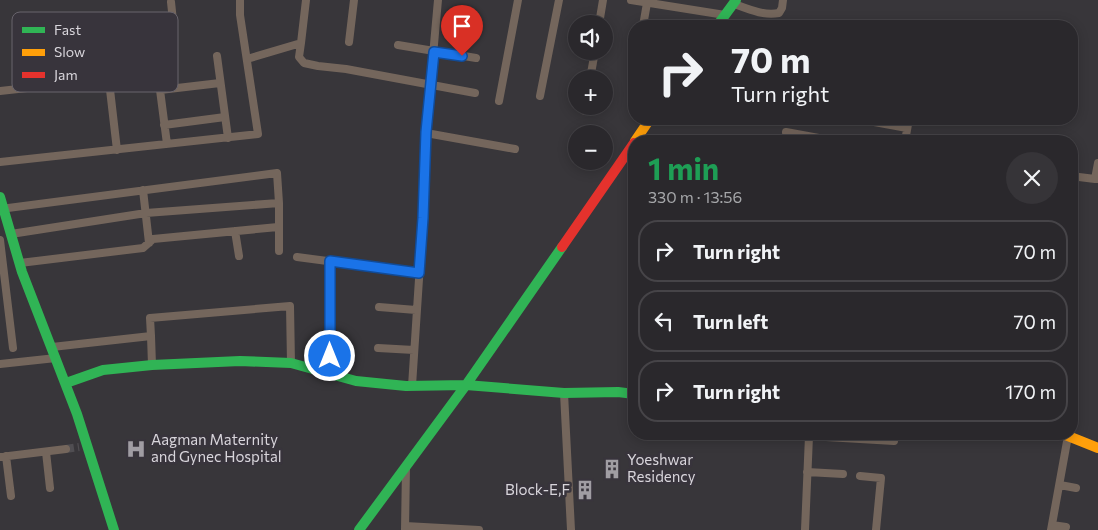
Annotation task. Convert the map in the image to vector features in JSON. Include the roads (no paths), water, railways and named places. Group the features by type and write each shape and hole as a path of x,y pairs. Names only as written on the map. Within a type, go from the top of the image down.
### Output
{"street":[{"path":"0,162 258,134 240,15 240,0"},
{"path":"306,0 299,57 304,63 346,69 475,94"},
{"path":"349,42 354,0"},
{"path":"412,386 423,218 426,132 438,0"},
{"path":"500,101 518,0"},
{"path":"540,96 559,0"},
{"path":"600,15 603,0"},
{"path":"632,0 725,16"},
{"path":"683,9 684,0"},
{"path":"722,20 735,2 762,13 772,14 779,12 782,8 783,0"},
{"path":"171,2 172,12"},
{"path":"644,20 647,3"},
{"path":"247,60 302,43"},
{"path":"398,45 476,58"},
{"path":"217,56 228,138"},
{"path":"178,88 220,83"},
{"path":"110,92 116,150"},
{"path":"160,92 167,144"},
{"path":"164,124 225,117"},
{"path":"891,125 907,128"},
{"path":"906,135 908,125"},
{"path":"426,132 515,149"},
{"path":"786,132 802,135"},
{"path":"359,530 466,385 628,151"},
{"path":"1078,177 1096,179 1098,163"},
{"path":"2,213 143,190 277,173 279,251"},
{"path":"143,190 149,243"},
{"path":"0,198 2,213 66,383 84,447 114,530"},
{"path":"11,234 146,214 279,203"},
{"path":"20,263 143,248 153,240 278,226"},
{"path":"235,231 239,256"},
{"path":"0,240 13,348"},
{"path":"297,257 419,273"},
{"path":"330,261 330,374"},
{"path":"152,365 150,318 290,306 292,363"},
{"path":"379,307 416,310"},
{"path":"52,346 150,336"},
{"path":"378,348 414,350"},
{"path":"0,364 56,358"},
{"path":"66,383 104,370 152,365 240,361 292,363 356,381 412,386 466,385 564,393 628,393"},
{"path":"564,393 571,530"},
{"path":"805,530 809,440"},
{"path":"880,440 894,441"},
{"path":"1065,440 1052,528 1066,527"},
{"path":"1078,440 1098,448"},
{"path":"11,496 3,457 66,449"},
{"path":"46,452 50,488"},
{"path":"406,466 405,528 479,530"},
{"path":"807,472 843,474"},
{"path":"860,476 881,478 876,530"},
{"path":"1060,485 1076,488"}],"tunnel":[{"path":"66,449 79,447"}],"place":[{"name":"Aagman Maternity and Gynec Hospital","path":"136,449"},
{"name":"Yoeshwar Residency","path":"612,469"},
{"name":"Block-E,F","path":"585,490"}]}
